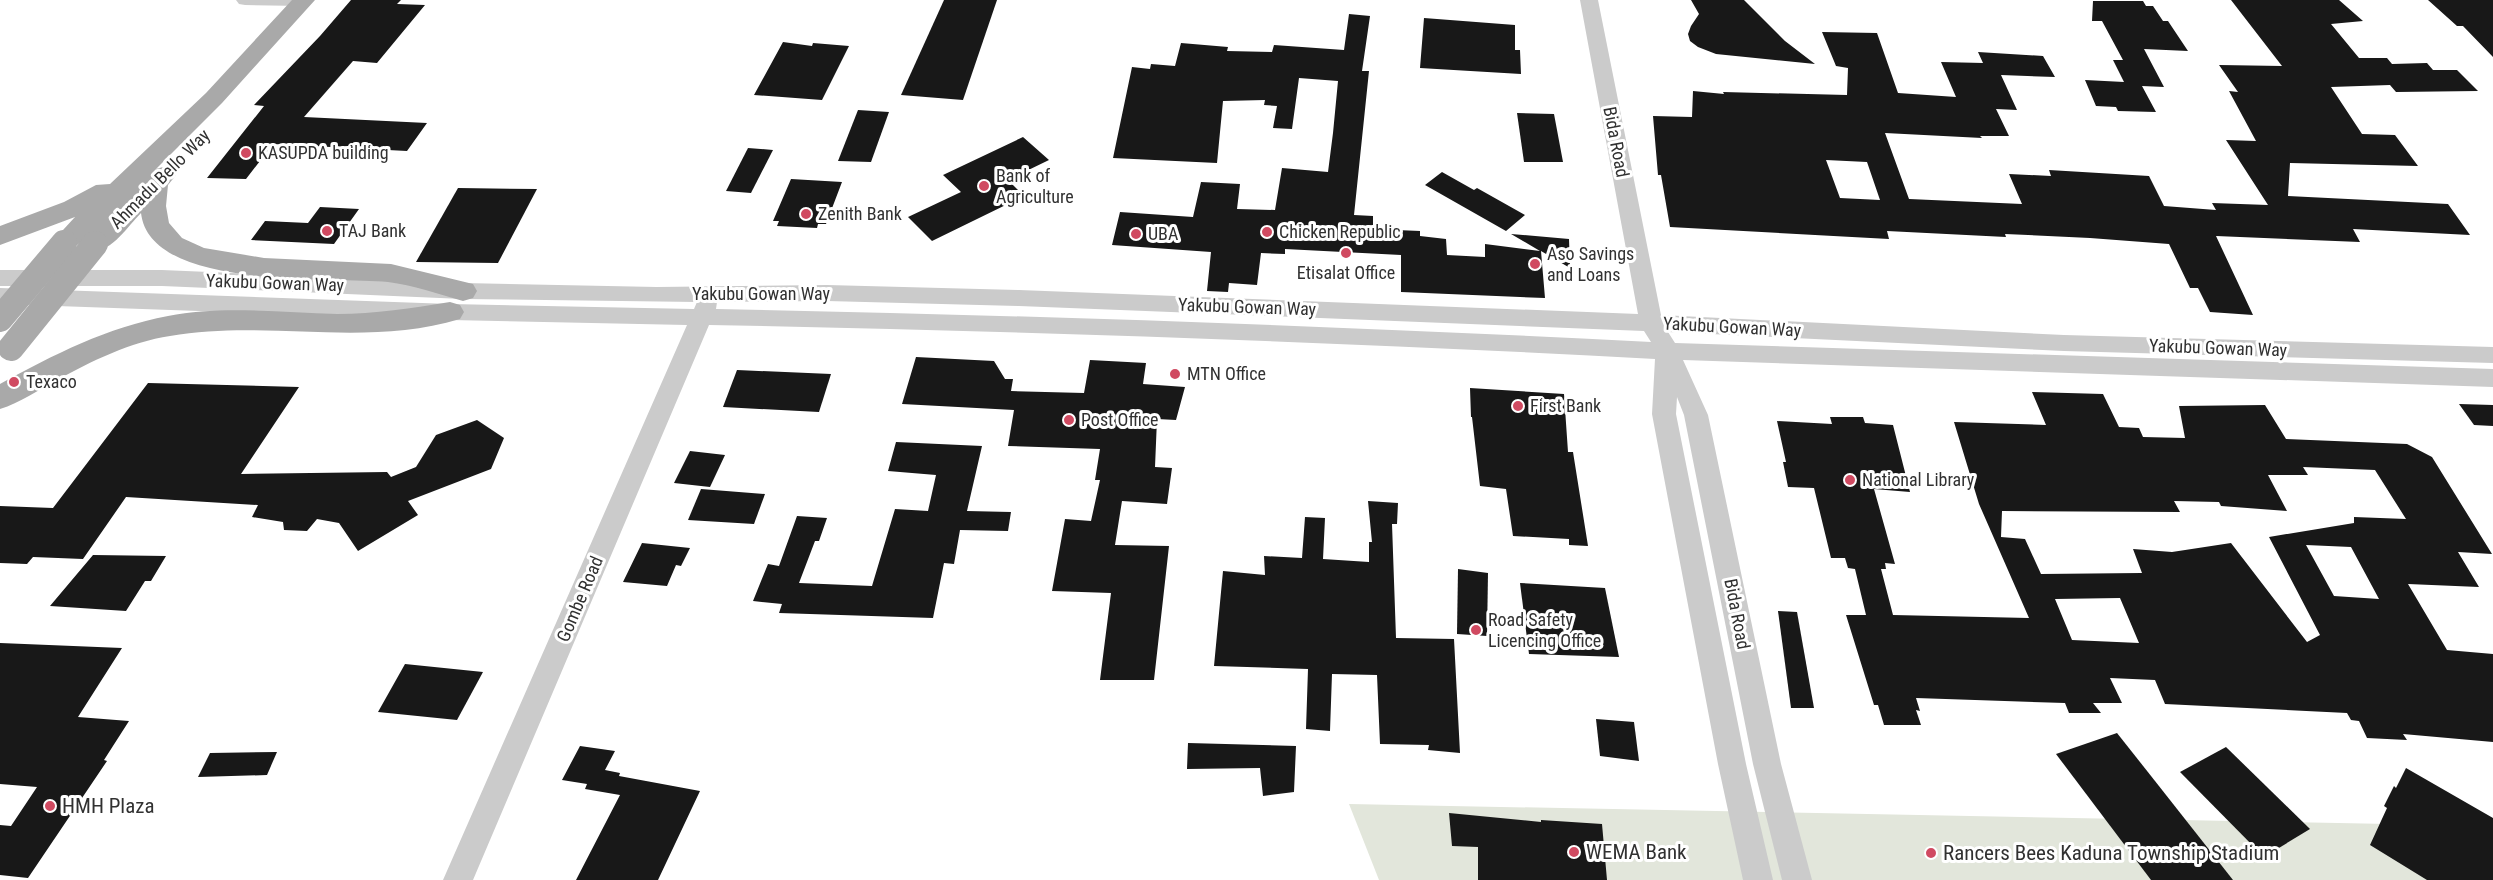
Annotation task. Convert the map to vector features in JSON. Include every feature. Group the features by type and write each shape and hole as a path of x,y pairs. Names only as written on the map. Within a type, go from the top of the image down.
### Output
{"main road":[{"name":"Ahmadu Bello Way","path":"0,319 64,243 214,98 311,0"},
{"name":"Ahmadu Bello Way","path":"5,355 95,244 254,86 311,0"},
{"path":"0,236 73,208 129,178"},
{"path":"155,183 154,211 158,229 171,243 195,256 225,263 276,268 391,273 457,302"},
{"path":"0,398 96,348 153,329 195,322 225,321 356,324 457,302"}],"street":[{"path":"245,0 311,0"},
{"name":"Bida Road","path":"1589,0 1651,323 1668,351 1696,415 1767,764 1797,880"},
{"name":"Yakubu Gowan Way","path":"0,278 162,278 457,302"},
{"name":"Yakubu Gowan Way","path":"706,305 827,293 1019,298 1651,323 2064,343 2493,355"},
{"name":"Yakubu Gowan Way","path":"0,296 706,305 1010,323 1412,337 1668,351 2493,378"},
{"name":"Gombe Road","path":"458,880 706,305"},
{"name":"Bida Road","path":"1668,351 1664,414 1732,764 1758,880"}],"shaded area":[{"name":"Rancers Bees Kaduna Township Stadium","path":"1349,804 2493,826 2493,880 1379,880"}],"building":[{"path":"351,0 401,0 397,4 425,5 377,63 353,61 304,117 427,123 407,151 273,144 246,179 207,178 264,106 254,105"},
{"path":"944,0 997,0 963,100 901,95"},
{"path":"1691,0 1744,0 1785,41 1815,64 1716,54 1698,47 1690,41 1688,34 1699,14"},
{"path":"2231,0 2339,0 2363,21 2331,24 2359,58 2387,58 2392,64 2427,63 2433,70 2457,70 2478,91 2396,92 2390,85 2331,87 2362,134 2395,135 2418,166 2290,163 2288,196 2448,204 2470,235 2353,229 2360,242 2216,236 2253,315 2210,312 2198,288 2190,288 2169,244 2005,234 2006,237 1887,231 1889,239 1670,227 1661,175 1658,175 1653,116 1692,117 1693,91 1724,94 1723,92 1847,95 1848,68 1836,66 1822,32 1877,33 1898,93 1956,97 1941,62 1983,63 1978,52 2043,56 2055,77 2001,75 2017,110 1996,109 2009,136 1980,136 1982,138 1885,133 1909,199 2022,204 2009,174 2051,176 2049,170 2149,176 2164,206 2216,210 2212,203 2268,205 2226,140 2256,141 2229,91 2238,92 2219,65 2282,66","holes":["1826,160 1867,162 1880,200 1840,198"]},
{"path":"2428,0 2493,0 2493,57 2463,26 2457,26"},
{"path":"2093,1 2143,1 2146,6 2153,6 2163,21 2168,21 2188,51 2144,49 2164,87 2142,86 2156,112 2118,111 2116,107 2096,106 2085,80 2124,82 2113,60 2123,60 2102,21 2092,21"},
{"path":"1349,14 1370,16 1362,71 1369,71 1354,215 1373,216 1373,229 1420,231 1420,236 1446,239 1447,255 1485,257 1485,244 1540,251 1511,234 1569,239 1570,268 1541,251 1545,298 1401,292 1401,255 1285,249 1285,254 1261,253 1257,285 1229,283 1228,292 1207,291 1211,252 1112,245 1120,212 1193,217 1201,182 1240,184 1237,209 1275,210 1282,168 1328,172 1333,133 1338,81 1299,78 1292,129 1273,128 1277,106 1264,105 1265,100 1223,101 1217,163 1113,158 1132,67 1150,69 1151,64 1175,66 1181,43 1228,47 1227,51 1272,52 1274,45 1344,50"},
{"path":"1424,18 1515,25 1515,50 1520,50 1521,74 1420,68"},
{"path":"783,42 812,46 813,43 849,46 822,100 754,95"},
{"path":"858,110 889,112 871,162 838,161"},
{"path":"1517,113 1554,114 1563,162 1524,162"},
{"name":"Bank of Agriculture","path":"1023,137 1049,160 1008,180 1024,196 932,241 908,217 961,192 943,175"},
{"path":"748,148 773,150 751,193 726,191"},
{"path":"1442,172 1474,190 1477,188 1525,215 1506,231 1425,185"},
{"path":"791,179 842,182 826,224 818,224 817,228 777,226 779,221 773,221"},
{"path":"458,188 537,189 498,263 416,262"},
{"path":"320,207 359,209 334,244 251,240 265,221 308,223"},
{"path":"916,357 994,361 1005,379 1013,379 1011,391 1084,393 1090,360 1146,363 1143,384 1185,387 1176,420 1157,419 1155,467 1172,468 1167,504 1122,501 1115,545 1169,546 1154,680 1100,680 1111,593 1052,591 1065,519 1091,521 1100,480 1095,480 1100,449 1008,446 1014,410 902,404"},
{"path":"737,370 831,374 819,412 723,407"},
{"path":"148,383 299,387 241,474 387,472 391,477 416,467 436,435 477,420 504,438 491,469 408,501 418,515 358,551 339,523 317,519 307,531 284,530 283,522 252,517 258,505 126,497 83,559 33,557 27,564 0,563 0,506 53,508"},
{"path":"1470,388 1564,394 1568,452 1573,452 1588,546 1569,545 1569,539 1513,536 1506,489 1480,486 1471,417"},
{"path":"2032,392 2103,394 2119,427 2139,428 2143,437 2185,438 2179,406 2265,405 2286,439 2407,444 2432,457 2492,554 2458,552 2479,587 2408,584 2447,650 2493,654 2493,742 2403,734 2407,740 2367,738 2359,721 2351,720 2347,713 2165,704 2155,680 2110,678 2122,703 2093,703 2101,713 2069,713 2065,703 1916,698 1920,711 1916,710 1921,725 1884,725 1878,705 1874,705 1846,615 1866,615 1855,569 1848,568 1845,558 1831,558 1814,488 1788,487 1783,462 1786,462 1777,421 1832,424 1830,417 1863,417 1865,423 1893,425 1910,492 1874,489 1895,564 1885,563 1886,569 1881,569 1893,615 2029,618 1979,504 1954,422 2046,425","holes":["2303,467 2375,470 2406,519 2354,517 2354,523 2269,537 2320,635 2307,642 2231,543 2172,552 2133,549 2142,573 2041,574 2025,539 2001,537 2002,511 2180,512 2174,501 2219,502 2221,506 2287,511 2268,475 2308,475","2306,545 2351,547 2379,599 2334,596","2120,598 2139,643 2072,640 2055,599"]},
{"path":"2459,404 2493,405 2493,426 2474,425"},
{"path":"896,442 982,446 967,511 1011,512 1008,531 960,530 954,564 944,563 933,618 779,613 782,604 753,601 768,564 779,566 797,516 827,518 819,541 815,541 799,583 872,586 895,509 928,511 936,475 888,471"},
{"path":"690,451 725,455 710,487 674,483"},
{"path":"701,489 765,494 754,524 688,520"},
{"path":"1368,501 1398,503 1397,524 1392,524 1396,638 1454,639 1460,753 1428,750 1429,745 1380,744 1377,675 1332,674 1330,731 1306,729 1308,669 1214,666 1223,571 1265,575 1264,556 1302,558 1305,517 1325,518 1323,559 1369,562 1369,542 1372,542"},
{"path":"642,543 690,548 681,566 676,565 667,586 623,582"},
{"path":"93,555 166,556 151,581 145,581 126,611 50,606"},
{"path":"1458,569 1488,573 1487,636 1457,634"},
{"path":"1520,583 1605,588 1619,657 1529,654"},
{"path":"1778,611 1797,612 1814,708 1791,708"},
{"path":"0,643 122,648 78,717 129,721 104,760 107,761 28,878 0,875 0,825 11,826 37,787 0,784"},
{"path":"405,664 483,672 457,720 378,712"},
{"path":"1596,719 1634,722 1639,761 1600,756"},
{"path":"2117,733 2233,880 2151,880 2056,754"},
{"path":"1188,743 1296,746 1294,792 1263,796 1260,768 1187,769"},
{"path":"580,746 615,751 605,770 620,773 619,776 700,791 658,880 576,880 620,795 585,789 587,784 562,780"},
{"path":"2226,747 2310,829 2264,857 2180,772"},
{"path":"277,752 267,775 198,777 210,753"},
{"path":"2406,768 2493,818 2493,880 2427,880 2370,845 2387,808 2384,806"},
{"path":"1449,813 1541,822 1541,820 1602,824 1607,880 1478,880 1478,847 1452,846"}],"place":[{"name":"KASUPDA building","path":"246,153"},
{"name":"Bank of Agriculture","path":"984,186"},
{"name":"Zenith Bank","path":"806,214"},
{"name":"TAJ Bank","path":"327,231"},
{"name":"Chicken Republic","path":"1267,232"},
{"name":"UBA","path":"1136,234"},
{"name":"Etisalat Office","path":"1346,253"},
{"name":"Aso Savings and Loans","path":"1535,264"},
{"name":"MTN Office","path":"1175,374"},
{"name":"Texaco","path":"14,382"},
{"name":"First Bank","path":"1518,406"},
{"name":"Post Office","path":"1069,420"},
{"name":"National Library","path":"1850,480"},
{"name":"Road Safety Licencing Office","path":"1476,630"},
{"name":"HMH Plaza","path":"50,806"},
{"name":"WEMA Bank","path":"1574,852"},
{"name":"Rancers Bees Kaduna Township Stadium","path":"1931,853"}]}
